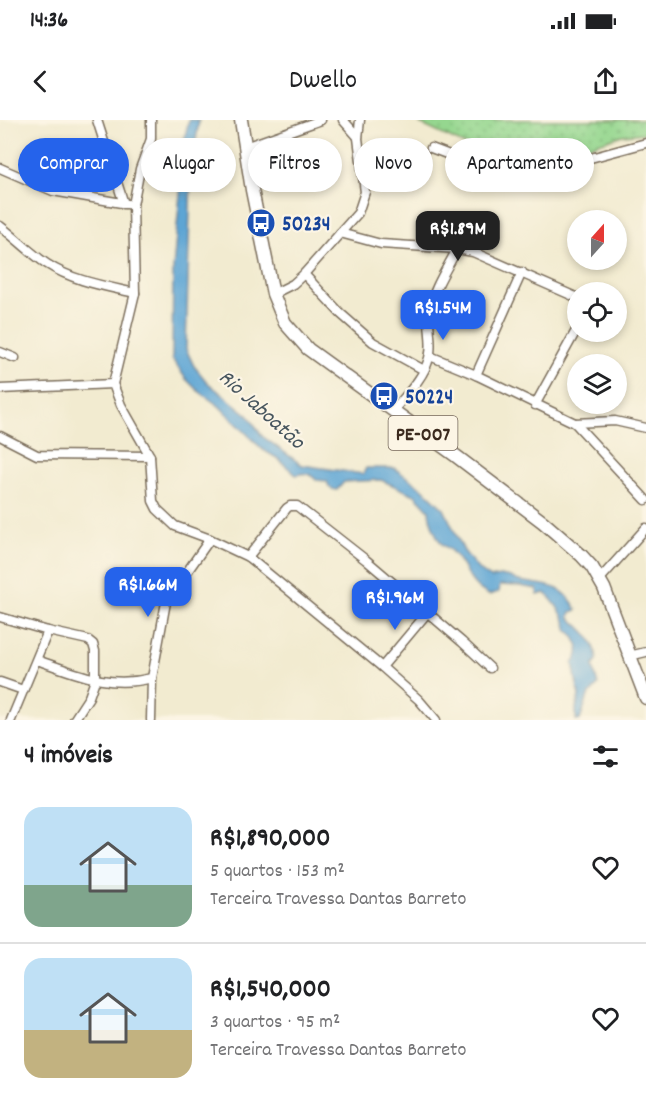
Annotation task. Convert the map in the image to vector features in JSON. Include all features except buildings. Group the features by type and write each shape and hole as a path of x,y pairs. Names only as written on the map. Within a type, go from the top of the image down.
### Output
{"main road":[{"name":"PE-007","path":"241,120 273,294 285,323 308,349 456,456 567,541 587,561 600,579 646,698"}],"street":[{"path":"97,120 129,204 135,293 114,384 121,405 150,456 153,501 157,509 175,526 210,538 248,557 419,699 436,720"},
{"path":"129,204 151,139 151,120"},
{"path":"245,147 321,120"},
{"path":"343,120 358,138"},
{"path":"358,138 360,120"},
{"path":"433,149 473,164 492,167 550,166 572,163 646,143"},
{"path":"0,168 53,191 129,204"},
{"path":"273,294 293,284 304,274 354,220 363,200 363,192"},
{"path":"0,226 37,258 58,271 71,277 135,293"},
{"path":"340,234 381,244 473,252 567,293"},
{"path":"393,411 424,370 430,356 429,308 457,249"},
{"path":"476,375 522,272"},
{"path":"304,274 341,314 373,342 424,370"},
{"path":"535,405 570,342"},
{"path":"0,352 15,358"},
{"path":"430,356 476,375 575,423 646,500"},
{"path":"0,389 114,384"},
{"path":"575,423 615,421 646,428"},
{"path":"0,436 37,455 150,456"},
{"path":"248,557 287,508 297,506 428,612 490,668"},
{"path":"600,579 646,528"},
{"path":"151,720 152,678 166,602 210,538"},
{"path":"382,667 428,612"},
{"path":"0,617 88,640 93,644 95,681 89,697 74,720"},
{"path":"11,720 48,631"},
{"path":"629,657 646,652"},
{"path":"37,660 95,681 133,683 152,678"},
{"path":"0,682 23,690"}],"green space":[{"path":"423,120 646,120 646,133 622,135 594,144 594,138 450,138 420,124"}],"water":[{"path":"189,120 199,120 196,138 184,138"},
{"path":"180,192 190,192 186,349 194,366 207,382 248,415 262,436 302,465 363,474 366,468 394,468 422,488 444,509 464,551 478,569 491,578 508,576 519,581 552,587 565,594 577,610 571,612 569,617 592,641 597,661 593,666 598,685 588,696 580,720 576,720 579,696 573,663 578,655 578,646 574,637 567,630 559,610 545,593 538,595 537,589 500,585 499,592 489,595 482,591 472,581 453,553 442,544 435,533 429,510 415,495 381,480 344,482 337,490 330,488 327,481 316,480 309,474 296,475 277,458 263,450 219,406 186,379 172,359 173,268"}],"place":[{"name":"50234","path":"261,223"},
{"name":"50224","path":"384,396"}],"water label":[{"name":"Rio Jaboatão","path":"263,408"}]}
